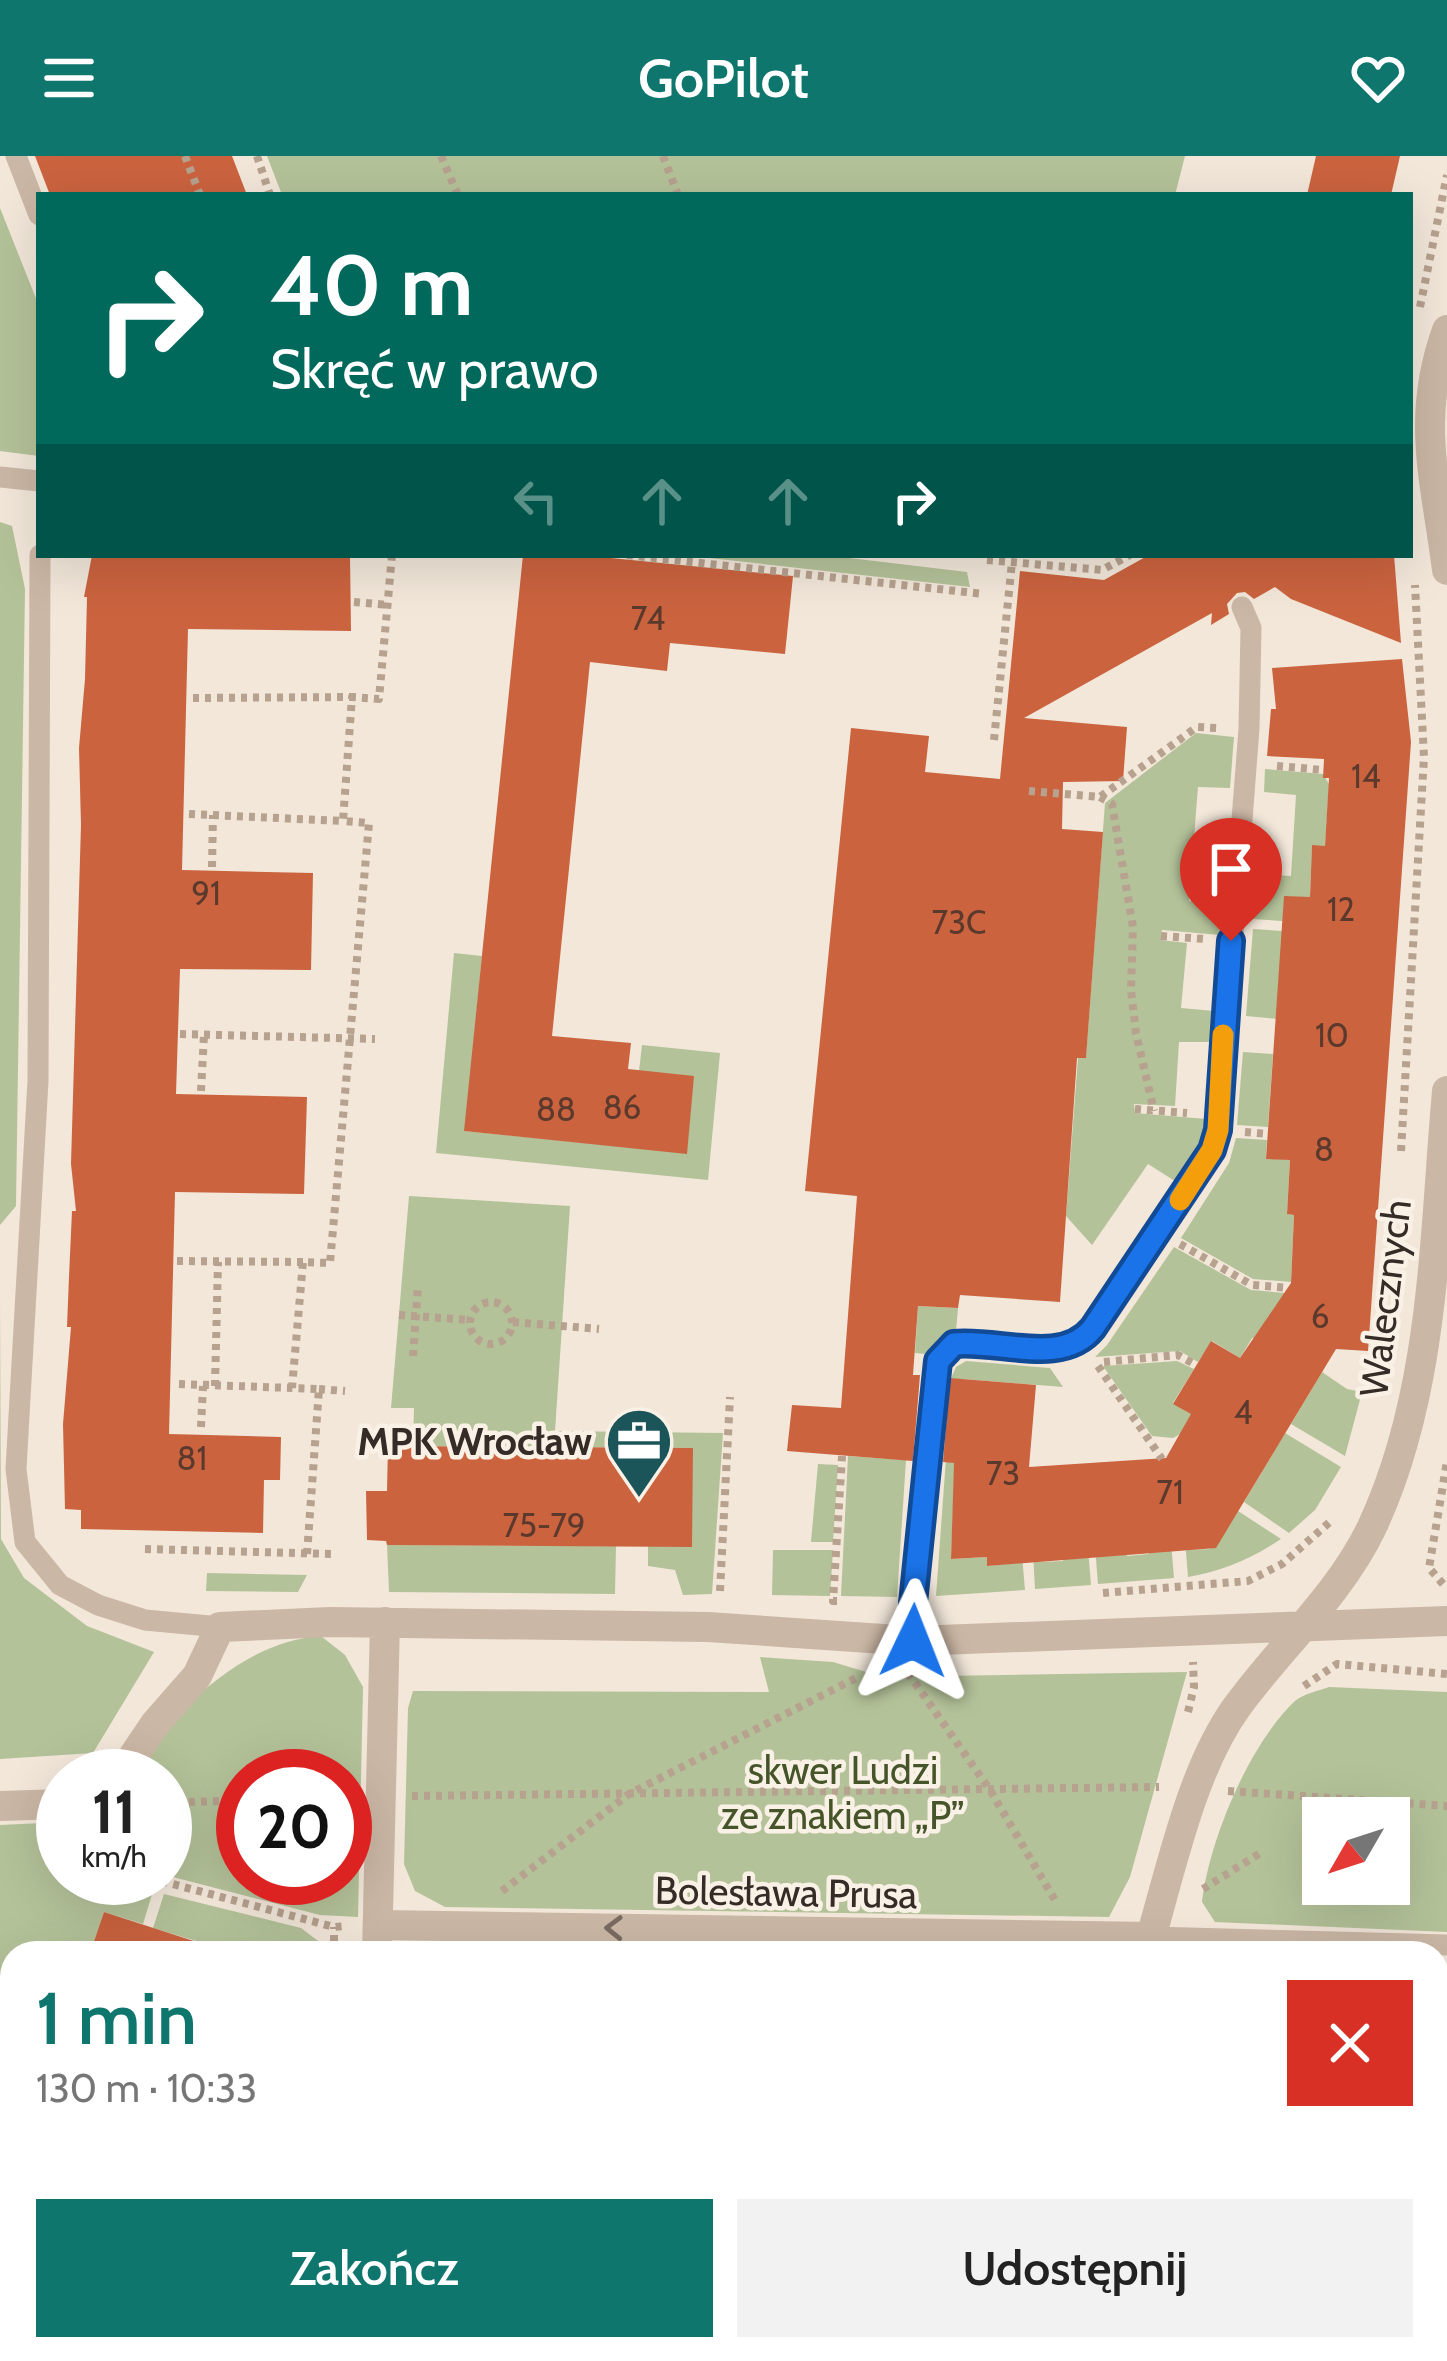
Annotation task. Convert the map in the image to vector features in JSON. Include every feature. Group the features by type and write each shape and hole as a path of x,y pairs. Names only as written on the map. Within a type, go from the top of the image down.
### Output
{"street":[{"path":"1447,330 1435,364 1428,435 1447,571"},
{"name":"Walecznych","path":"1298,1630 1349,1571 1373,1523 1411,1411 1427,1332 1447,1091"},
{"path":"377,1939 385,1622"},
{"path":"139,1749 197,1676 220,1627 385,1622 708,1627 913,1641 1447,1622"},
{"path":"1152,1941 1196,1790 1233,1712 1298,1630"},
{"path":"0,1806 36,1805"},
{"name":"Bolesława Prusa","path":"377,1939 1072,1937 1112,1941"}],"lane":[{"path":"16,156 36,207"},
{"path":"0,477 36,481"},
{"path":"40,558 38,1081 16,1469 25,1542 60,1586 98,1606 145,1620 220,1627"},
{"path":"913,1641 935,1375 945,1350 977,1341 1060,1350 1084,1340 1212,1150 1249,729 1251,628 1242,607"}],"path":[{"path":"184,156 199,192"},
{"path":"257,156 269,192"},
{"path":"441,156 457,192"},
{"path":"663,156 677,192"},
{"path":"1419,313 1447,175"},
{"path":"193,698 379,699 392,558"},
{"path":"654,558 984,594"},
{"path":"987,560 1102,570 1124,558"},
{"path":"994,740 1012,562"},
{"path":"1400,1164 1424,757 1414,575"},
{"path":"354,602 388,605"},
{"path":"343,820 352,697"},
{"path":"1100,797 1197,727 1249,729"},
{"path":"1261,765 1323,770"},
{"path":"1029,790 1100,797 1112,804 1133,927 1134,1012 1154,1111"},
{"path":"178,1261 331,1263 369,823 189,814"},
{"path":"212,867 213,815"},
{"path":"1161,936 1231,941"},
{"path":"181,1034 375,1039"},
{"path":"201,1091 204,1035"},
{"path":"1135,1109 1218,1116"},
{"path":"1172,1239 1252,1285 1288,1288"},
{"path":"215,1386 218,1262"},
{"path":"292,1388 303,1262"},
{"path":"413,1356 418,1286"},
{"path":"498,1302 513,1322 505,1339 488,1344 473,1335 470,1319 477,1306 498,1302"},
{"path":"398,1315 470,1319"},
{"path":"513,1322 599,1329"},
{"path":"1162,1459 1093,1359 1178,1355 1196,1365"},
{"path":"179,1384 345,1391"},
{"path":"202,1427 203,1386"},
{"path":"308,1554 319,1389"},
{"path":"720,1599 730,1397"},
{"path":"842,1456 833,1601 913,1603"},
{"path":"1446,1587 1430,1568 1447,1461"},
{"path":"1102,1593 1249,1581 1282,1564 1336,1515"},
{"path":"145,1549 333,1554"},
{"path":"1282,1564 1304,1570"},
{"path":"1415,1569 1430,1568"},
{"path":"1248,1693 1283,1700 1337,1664 1446,1676 1444,1662"},
{"path":"888,1670 907,1672 991,1790 1070,1923 1072,1937"},
{"path":"500,1893 628,1794 851,1678 869,1674"},
{"path":"400,1796 1176,1789"},
{"path":"1236,1791 1447,1806"},
{"path":"1197,1893 1262,1852"},
{"path":"192,1889 377,1939"},
{"path":"334,1927 334,1941"}],"green space":[{"path":"267,156 1185,156 1176,192 281,192"},
{"path":"0,208 36,298 36,456 0,451"},
{"path":"0,522 12,526 25,589 16,1206 0,1225"},
{"path":"709,558 849,558 967,572 970,587"},
{"path":"1196,733 1234,737 1230,788 1198,787 1189,901 1222,904 1220,935 1162,930 1161,940 1187,943 1181,1008 1214,1011 1213,1042 1179,1042 1175,1106 1134,1104 1135,1113 1206,1119 1199,1151 1178,1183 1148,1164 1092,1245 1066,1216 1078,1058 1086,1057 1105,803"},
{"path":"1265,769 1323,774 1329,784 1325,846 1312,846 1310,897 1282,921 1253,919 1257,874 1291,876 1296,795 1264,792"},
{"path":"1253,929 1282,931 1300,1021 1246,1016"},
{"path":"454,953 482,956 465,1131 686,1153 639,1071 642,1045 720,1053 708,1180 436,1153"},
{"path":"1243,1052 1273,1054 1268,1127 1237,1125"},
{"path":"1236,1138 1267,1140 1266,1158 1290,1160 1291,1282 1253,1279 1181,1238 1229,1163"},
{"path":"409,1196 570,1206 555,1431 723,1433 712,1594 683,1595 675,1570 648,1566 648,1546 692,1546 692,1448 413,1446 414,1408 391,1408"},
{"path":"1174,1247 1251,1290 1285,1293 1256,1339 1252,1338 1240,1358 1212,1341 1198,1362 1180,1351 1095,1357 1107,1345"},
{"path":"0,1298 1,1539 24,1578 87,1626 154,1652 95,1749 36,1749 36,1757 0,1759"},
{"path":"918,1306 958,1308 956,1331 939,1339 926,1354 915,1353"},
{"path":"966,1361 1050,1368 1063,1387 963,1379 951,1559 987,1557 988,1566 1013,1563 1022,1555 1025,1590 936,1596 952,1376"},
{"path":"1177,1361 1194,1369 1173,1403 1203,1421 1173,1438 1152,1436 1103,1366"},
{"path":"1322,1372 1347,1389 1362,1392 1345,1456 1291,1424"},
{"path":"1285,1433 1341,1467 1315,1510 1289,1533 1244,1502"},
{"path":"848,1456 906,1460 897,1597 841,1596"},
{"path":"818,1464 838,1465 833,1542 811,1542"},
{"path":"1238,1511 1281,1539 1236,1563 1188,1577 1185,1540 1187,1550 1210,1549 1210,1539"},
{"path":"1171,1541 1174,1578 1098,1584 1095,1547 1125,1545 1127,1556 1149,1554 1150,1543"},
{"path":"387,1545 616,1546 615,1594 389,1592"},
{"path":"1088,1548 1091,1585 1035,1589 1033,1553 1039,1552 1040,1562 1063,1561 1065,1550"},
{"path":"773,1550 833,1550 830,1596 772,1595"},
{"path":"207,1573 307,1575 298,1592 206,1591"},
{"path":"321,1636 345,1655 363,1687 362,1749 216,1749 216,1888 192,1882 192,1749 151,1749 212,1684 264,1651"},
{"name":"skwer Ludzi ze znakiem „P”","path":"760,1657 833,1662 883,1677 1187,1672 1130,1877 1109,1917 445,1907 415,1891 404,1864 408,1708 413,1691 769,1692"},
{"path":"1329,1687 1447,1692 1447,1932 1215,1922 1202,1902 1222,1823 1247,1767 1278,1719 1306,1695"},
{"path":"36,1823 36,1905 149,1905 143,1924 104,1912 94,1941 0,1941 0,1825"},
{"path":"192,1901 301,1928 318,1941 196,1941 153,1928 160,1905 192,1905"},
{"path":"281,1905 358,1905 358,1917 320,1915"}],"building":[{"path":"35,156 232,156 246,192 49,192"},
{"path":"1316,156 1400,156 1392,192 1308,192"},
{"path":"91,558 350,558 351,631 188,629 182,870 313,873 311,970 180,969 176,1094 307,1097 304,1194 175,1192 169,1434 281,1437 280,1480 264,1480 263,1533 81,1529 81,1510 65,1509 63,1424 71,1327 67,1327 72,1211 76,1211 71,1164 84,597"},
{"path":"523,558 611,558 793,576 785,654 670,643 667,671 590,662 552,1036 631,1043 628,1069 694,1076 687,1154 464,1131"},
{"path":"1144,558 1394,558 1401,643 1291,599 1275,587 1254,599 1245,592 1237,593 1227,604 1229,614 1211,625 1212,613 1024,718 1127,727 1123,781 1063,782 1062,829 1103,832 1086,1058 1077,1058 1060,1302 960,1295 958,1308 918,1306 913,1375 920,1375 913,1461 787,1451 792,1405 841,1408 857,1196 805,1191 851,728 929,736 925,772 1000,779 1020,571 1104,580"},
{"path":"1402,659 1411,742 1368,1351 1336,1349 1216,1548 987,1566 987,1557 951,1559 954,1463 943,1462 950,1378 1036,1385 1029,1467 1166,1458 1191,1414 1173,1404 1211,1341 1240,1358 1291,1283 1290,1160 1266,1159 1284,896 1310,897 1312,845 1325,846 1329,778 1323,778 1324,759 1267,756 1271,709 1276,709 1272,668"},
{"path":"388,1446 693,1448 692,1547 387,1545 386,1541 367,1540 366,1491 387,1491"},
{"path":"104,1912 194,1941 94,1941"}],"slow traffic":[{"path":"1180,1200 1212,1150 1218,1130 1223,1035"}],"place":[{"name":"MPK Wrocław","path":"639,1500"}],"route":[{"path":"913,1641 938,1361 954,1344 977,1341 1060,1350 1084,1340 1161,1231 1202,1168 1218,1130 1231,941"}]}
